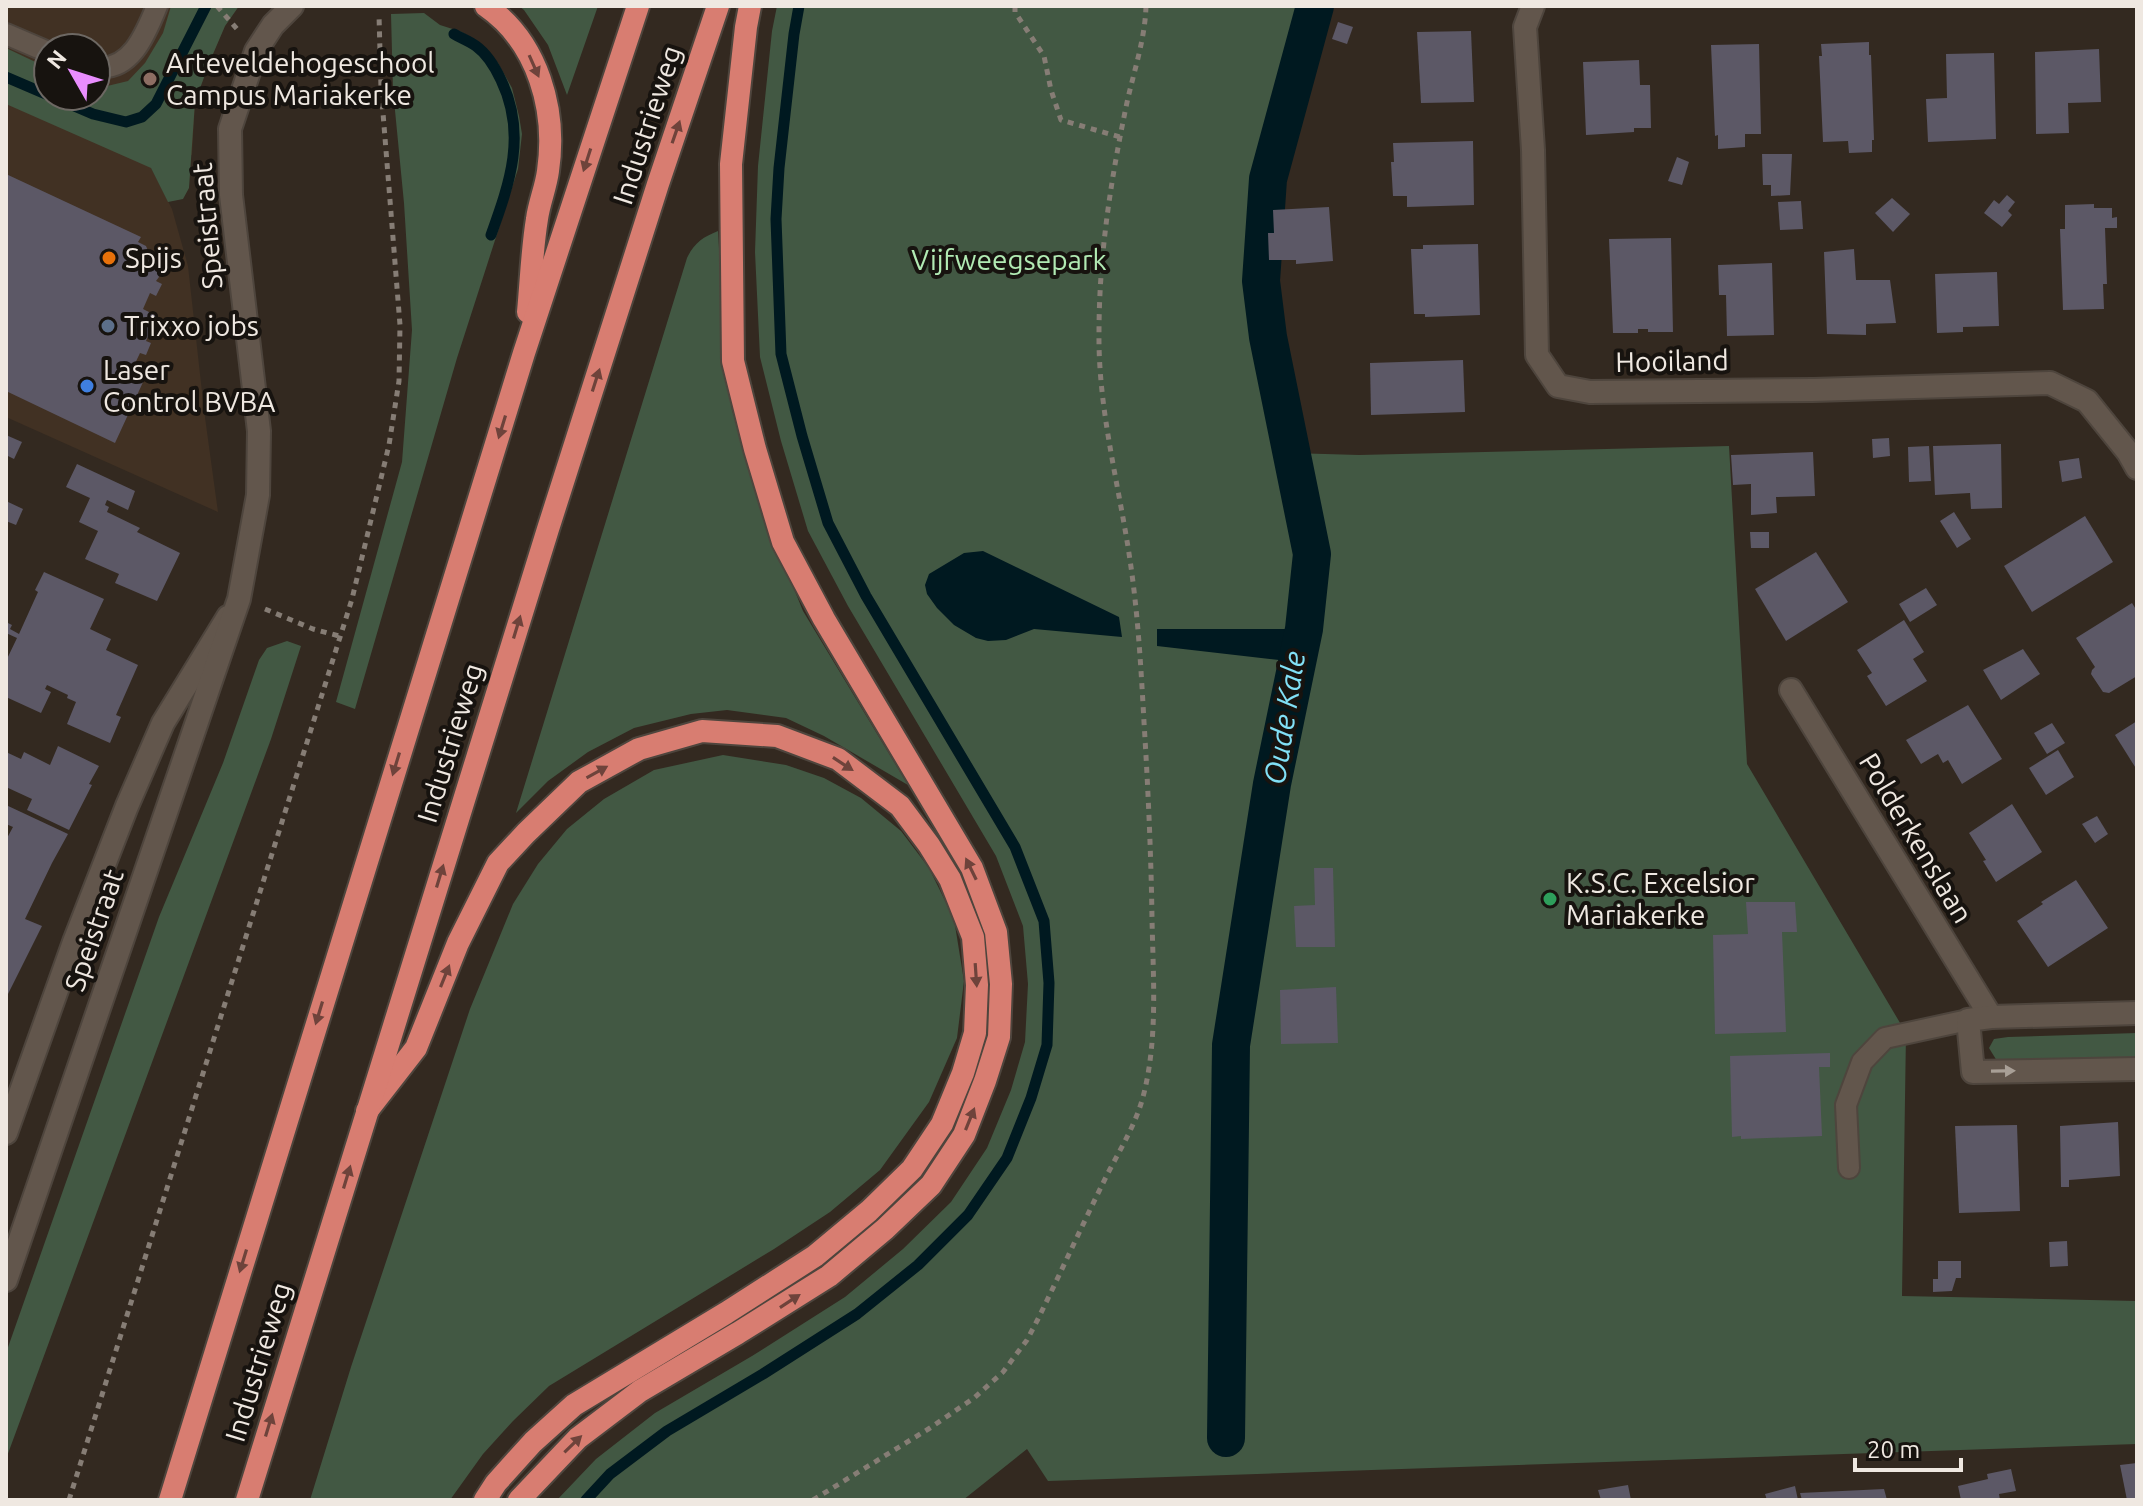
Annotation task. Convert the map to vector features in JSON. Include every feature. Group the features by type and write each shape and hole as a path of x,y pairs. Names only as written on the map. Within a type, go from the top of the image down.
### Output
{"highway":[{"path":"486,6 502,17 521,40 532,60 547,101 551,136 548,172 537,219 524,353"},
{"name":"Industrieweg","path":"170,1500 524,353 638,6"},
{"name":"Industrieweg","path":"247,1500 548,529 718,6"},
{"path":"519,1500 578,1438 640,1391 829,1276 897,1218 931,1185 964,1135 999,1037 1001,984 996,932 972,868 824,619 783,542 733,361 731,164 750,6"},
{"path":"367,1111 416,1048 458,943 498,863 579,782 639,749 702,731 777,736 838,759 900,806 950,879 973,937 977,985 975,1033 942,1124 912,1169 869,1211 815,1256 574,1405 533,1442 485,1500"}],"street":[{"name":"Speistraat","path":"6,1280 239,599 258,495 259,431 231,195 230,129 256,51 273,25 292,6"},
{"name":"Hooiland","path":"1533,6 1525,27 1533,150 1537,355 1558,386 1590,392 2050,383 2087,401 2137,468"},
{"name":"Speistraat","path":"6,1133 79,929 163,723 239,599"},
{"name":"Polderkenslaan","path":"1791,690 1991,1017"},
{"path":"2137,1013 1968,1020 1973,1072 2137,1069"}],"lane":[{"path":"112,66 129,58 145,35 157,6"},
{"path":"6,34 32,45"},
{"path":"1849,1168 1846,1105 1862,1062 1885,1038 1968,1020"}],"path":[{"path":"1015,6 1015,12 1044,56 1061,120 1120,137"},
{"path":"813,1500 930,1428 974,1398 1003,1372 1038,1319 1109,1172 1130,1136 1144,1095 1150,1057 1153,993 1151,844 1141,671 1131,564 1105,415 1099,335 1109,194 1146,23 1146,6"},
{"path":"69,1500 352,599 389,445 399,381 400,325 381,88 379,15"},
{"path":"239,599 313,629 339,636"}],"shaded area":[{"path":"6,6 239,6 225,26 195,102 192,155 151,168 172,209 188,266 218,512 6,417"}],"green space":[{"path":"171,6 239,6 225,26 195,102 189,188 183,199 168,202 151,168 6,104 6,48 32,60 32,112 112,112 112,85 128,81 145,63 163,33"},
{"path":"519,6 598,6 567,95 548,45"},
{"name":"Vijfweegsepark","path":"777,6 1315,6 1268,179 1261,281 1268,337 1291,453 1359,455 1729,446 1747,764 1906,1033 1902,1296 2137,1301 2137,1444 1048,1481 1027,1449 963,1500 557,1500 596,1459 655,1413 845,1297 903,1249 951,1202 987,1148 1011,1090 1025,1042 1028,984 1023,926 996,856 848,606 808,531 760,357 755,252 758,166"},
{"path":"424,13 440,25 462,32 480,43 498,63 512,88 522,134 518,169 457,358 355,709 336,702 402,462 412,330 393,90 391,14"},
{"path":"718,231 732,410 766,520 803,611 908,785 824,736 786,718 727,710 691,714 634,728 588,752 548,781 516,813 687,258 700,241"},
{"path":"287,641 301,646 271,739 6,1459 6,1353 159,917 223,763 259,660 267,648"},
{"path":"723,755 786,765 824,778 861,798 901,831 929,868 954,919 964,981 957,1038 929,1102 880,1170 830,1212 549,1386 483,1454 450,1500 310,1500 470,1009 513,904 538,864 567,829 604,799 654,770"},
{"path":"2137,1033 2137,1057 1997,1061 1989,1048 1994,1039 2008,1037"}],"water":[{"path":"983,551 1119,617 1122,637 1034,629 1006,640 988,641 954,625 927,594 925,585 929,574 964,553"},
{"path":"1157,629 1304,629 1297,662 1157,646"}],"building":[{"path":"1338,22 1353,27 1347,44 1332,39"},
{"path":"1471,31 1474,102 1421,103 1417,32"},
{"path":"1869,42 1872,152 1849,153 1848,141 1823,142 1821,44"},
{"path":"1759,44 1761,134 1745,134 1745,147 1718,149 1711,45"},
{"path":"2099,49 2101,102 2068,103 2069,133 2036,134 2035,52"},
{"path":"1994,53 1996,139 1928,142 1926,99 1947,98 1946,54"},
{"path":"1639,60 1640,85 1650,85 1651,128 1586,135 1583,62"},
{"path":"1473,141 1474,205 1407,207 1407,196 1393,196 1393,143"},
{"path":"1762,154 1792,154 1790,195 1771,196 1771,185 1763,185"},
{"path":"1677,157 1689,162 1682,185 1668,181"},
{"path":"6,174 141,237 138,242 146,246 159,277 156,281 162,284 156,296 150,293 143,309 157,316 146,341 151,343 146,355 140,353 130,374 144,380 115,443 6,391"},
{"path":"2007,195 2015,202 2008,211 2012,215 2002,227 1984,213 1994,200 1999,204"},
{"path":"1892,198 1910,214 1893,232 1875,213"},
{"path":"1801,201 1803,229 1780,230 1778,202"},
{"path":"2094,204 2094,208 2112,208 2112,218 2117,217 2117,228 2105,228 2107,284 2103,284 2104,309 2063,310 2060,229 2065,229 2065,205"},
{"path":"1329,207 1333,261 1296,264 1296,260 1269,260 1268,233 1274,233 1273,210"},
{"path":"1671,238 1673,332 1638,329 1638,333 1613,333 1609,239"},
{"path":"1478,244 1480,315 1425,317 1425,314 1414,314 1411,249 1423,249 1423,245"},
{"path":"1854,249 1856,280 1890,280 1896,323 1866,324 1866,335 1827,334 1824,252"},
{"path":"1772,263 1774,335 1727,336 1726,295 1719,295 1718,265"},
{"path":"1997,272 1999,326 1963,327 1963,332 1937,333 1935,274"},
{"path":"1463,360 1465,412 1371,415 1370,363"},
{"path":"6,435 22,442 14,459 6,455"},
{"path":"1889,438 1890,456 1873,458 1872,439"},
{"path":"2001,444 2002,508 1971,509 1970,493 1935,495 1933,446"},
{"path":"1929,446 1931,481 1909,482 1908,447"},
{"path":"1813,452 1815,496 1776,497 1777,513 1751,515 1751,484 1733,485 1731,455"},
{"path":"2079,458 2082,478 2062,482 2059,461"},
{"path":"77,464 135,491 128,510 107,500 107,512 140,528 137,532 180,553 157,601 115,583 119,574 85,559 98,531 79,522 90,498 66,487"},
{"path":"6,501 23,509 16,525 6,521"},
{"path":"1954,512 1971,539 1957,548 1940,521"},
{"path":"2085,516 2113,562 2032,612 2004,566"},
{"path":"1750,532 1769,532 1769,548 1751,548"},
{"path":"1816,552 1848,602 1786,641 1755,589"},
{"path":"44,572 104,599 90,629 111,639 106,650 138,665 116,715 121,717 110,743 67,724 76,702 47,685 45,689 51,692 41,713 6,697 6,661 17,638 6,633 6,622 12,625 10,629 19,634"},
{"path":"1926,588 1937,605 1910,622 1899,604"},
{"path":"2132,603 2137,611 2137,676 2109,693 2103,692 2091,674 2095,667 2076,638"},
{"path":"1904,620 1924,652 1913,659 1927,681 1886,706 1867,676 1872,673 1857,650"},
{"path":"2023,649 2040,674 2001,700 1983,670"},
{"path":"1968,705 2002,759 1962,784 1948,760 1943,763 1938,754 1921,764 1906,740"},
{"path":"2137,721 2137,770 2115,735"},
{"path":"2052,723 2065,743 2047,754 2034,733"},
{"path":"58,746 99,766 69,830 27,810 32,799 6,787 6,752 21,759 24,752 50,765"},
{"path":"2058,750 2074,777 2046,795 2029,768"},
{"path":"2012,804 2042,852 1996,882 1969,833"},
{"path":"6,805 68,834 25,919 42,926 6,998 6,840 13,827 6,824"},
{"path":"2097,816 2108,834 2095,843 2082,824"},
{"path":"1314,868 1333,868 1335,947 1296,947 1294,906 1315,905"},
{"path":"2076,880 2108,928 2048,967 2017,921"},
{"path":"1746,902 1795,902 1797,932 1782,932 1786,1032 1715,1034 1713,935 1748,934"},
{"path":"1336,987 1338,1043 1281,1044 1280,990"},
{"path":"1830,1053 1830,1067 1819,1067 1822,1136 1732,1137 1730,1056"},
{"path":"2118,1122 2120,1176 2069,1180 2069,1187 2061,1187 2060,1126"},
{"path":"2017,1125 2020,1211 1959,1213 1955,1126"},
{"path":"2067,1241 2068,1266 2050,1267 2049,1242"},
{"path":"1938,1261 1961,1261 1961,1278 1956,1278 1952,1291 1933,1292 1933,1279 1938,1279"},
{"path":"2137,1463 2137,1500 2127,1500 2120,1465"},
{"path":"2011,1469 2016,1491 1999,1494 2000,1500 1961,1500 1958,1486 1988,1479 1987,1474"},
{"path":"1628,1485 1631,1500 1601,1500 1598,1490"},
{"path":"1795,1486 1798,1500 1767,1500 1765,1494"},
{"path":"1884,1489 1887,1500 1802,1500 1800,1493"}],"waterway":[{"path":"88,112 126,122 142,117 156,104 206,6"},
{"path":"586,1500 610,1474 667,1431 857,1314 918,1265 968,1215 1007,1158 1031,1098 1047,1045 1049,983 1044,921 1015,847 866,596 828,523 781,354 776,219 779,168 799,6"},
{"name":"Oude Kale","path":"1226,1438 1231,1045 1272,784 1304,629 1312,554 1268,337 1261,281 1268,179 1315,6"},
{"path":"454,34 476,46 490,61 509,100 513,120 513,158 491,235"},
{"path":"6,77 32,88"}],"place":[{"name":"Arteveldehogeschool Campus Mariakerke","path":"150,79"},
{"name":"Spijs","path":"109,258"},
{"name":"Trixxo jobs","path":"108,326"},
{"name":"Laser Control BVBA","path":"87,386"},
{"name":"K.S.C. Excelsior Mariakerke","path":"1550,899"}]}
